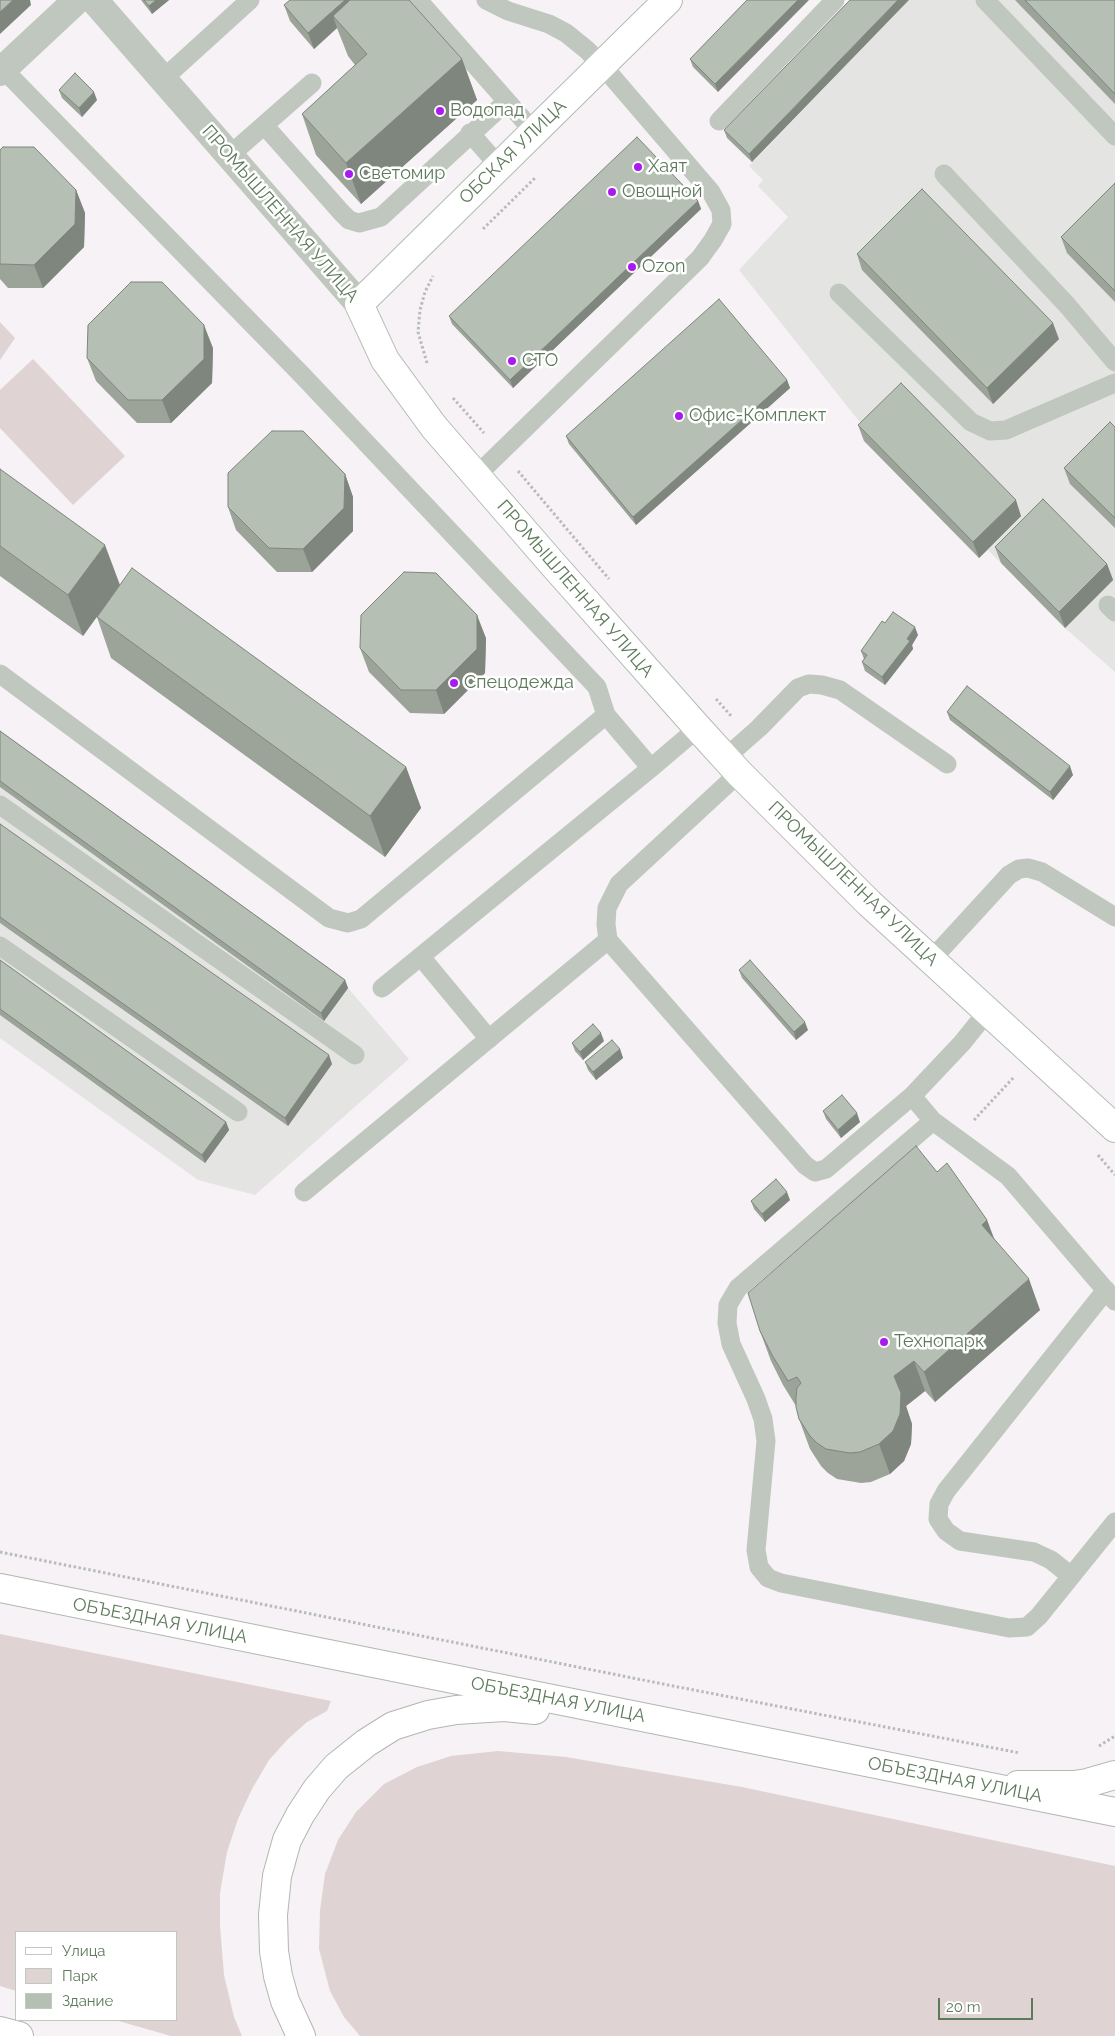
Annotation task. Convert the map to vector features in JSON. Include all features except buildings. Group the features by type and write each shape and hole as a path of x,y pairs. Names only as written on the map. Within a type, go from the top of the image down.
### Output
{"main road":[{"name":"ОБСКАЯ УЛИЦА","path":"359,304 668,0"},
{"name":"ПРОМЫШЛЕННАЯ УЛИЦА","path":"359,304 385,360 399,382 434,427 732,766 869,903 1115,1128"},
{"name":"ОБЪЕЗДНАЯ УЛИЦА","path":"0,1588 1115,1812"},
{"path":"301,2036 285,2001 274,1951 273,1915 277,1876 287,1840 300,1815 317,1788 336,1767 366,1743 393,1726 428,1715 456,1710 504,1707 653,1719"},
{"path":"972,1783 1061,1786 1087,1783 1115,1775"},
{"path":"0,2031 19,2036"}],"street":[{"path":"2,70 76,0"},
{"name":"ПРОМЫШЛЕННАЯ УЛИЦА","path":"94,0 359,304"}],"lane":[{"path":"163,79 250,0"},
{"path":"418,0 534,132"},
{"path":"476,476 700,258 722,224 721,210 711,192 602,65 566,33 549,24 508,11 486,0"},
{"path":"718,121 835,0"},
{"path":"985,0 1115,136"},
{"path":"2,70 302,375 597,687 606,715 651,768"},
{"path":"230,154 312,83"},
{"path":"264,125 341,212 349,220 359,223 380,217 506,102"},
{"path":"470,133 499,166"},
{"path":"944,174 1067,305 1115,362"},
{"path":"839,293 971,422 990,430 1006,430 1115,383"},
{"path":"0,674 330,918 348,923 362,919 606,715"},
{"path":"947,764 840,690 809,684 798,688 750,736 732,766 619,884 607,908 608,940 805,1166 815,1172 826,1168 912,1096 962,1043 987,1012"},
{"path":"382,988 698,728"},
{"path":"0,805 355,1055"},
{"path":"931,960 1009,875 1019,869 1028,868 1042,872 1115,917"},
{"path":"304,1192 608,940"},
{"path":"0,946 238,1112"},
{"path":"421,957 489,1039"},
{"path":"912,1096 933,1121 956,1140 1008,1176 1110,1295 946,1491 939,1504 938,1519 946,1531 960,1541 1034,1552 1051,1560 1071,1576"},
{"path":"933,1121 738,1288 728,1305 726,1323 731,1344 756,1399 763,1419 766,1441 756,1550 759,1567 768,1578 781,1583 1010,1628 1027,1627 1039,1616 1115,1522"}],"path":[{"path":"480,231 535,178"},
{"path":"428,366 418,332 420,310 432,277 439,270"},
{"path":"451,395 611,580"},
{"path":"710,692 750,736"},
{"path":"956,1140 1034,1054"},
{"path":"0,1552 668,1685 1028,1753"},
{"path":"1095,1749 1115,1736"}],"shaded area":[{"path":"909,0 1115,0 1115,672 1065,628 988,550 979,558 870,435 739,270 788,217 758,186 763,180 749,166"},
{"path":"0,736 348,988 409,1059 255,1195 198,1180 0,1038"}],"green space":[{"path":"0,322 15,338 0,360"},
{"path":"33,359 125,456 73,505 0,428 0,390"},
{"path":"0,1634 331,1701 327,1711 307,1722 269,1760 252,1789 238,1819 227,1852 220,1893 220,1926 224,1975 234,2017 242,2036 171,2036 118,2021 178,2021 178,1931 15,1931 15,1991 0,1986"},
{"path":"498,1751 566,1757 742,1787 1115,1866 1115,2036 360,2036 344,2017 330,1991 319,1949 320,1910 325,1874 338,1840 356,1812 384,1784 417,1767 451,1756"}],"place":[{"name":"Водопад","path":"440,111"},
{"name":"Хаят","path":"638,167"},
{"name":"Светомир","path":"349,174"},
{"name":"Овощной","path":"612,192"},
{"name":"Ozon","path":"632,267"},
{"name":"СТО","path":"512,361"},
{"name":"Офис-Комплект","path":"679,416"},
{"name":"Спецодежда","path":"454,683"},
{"name":"Технопарк","path":"884,1342"}]}
